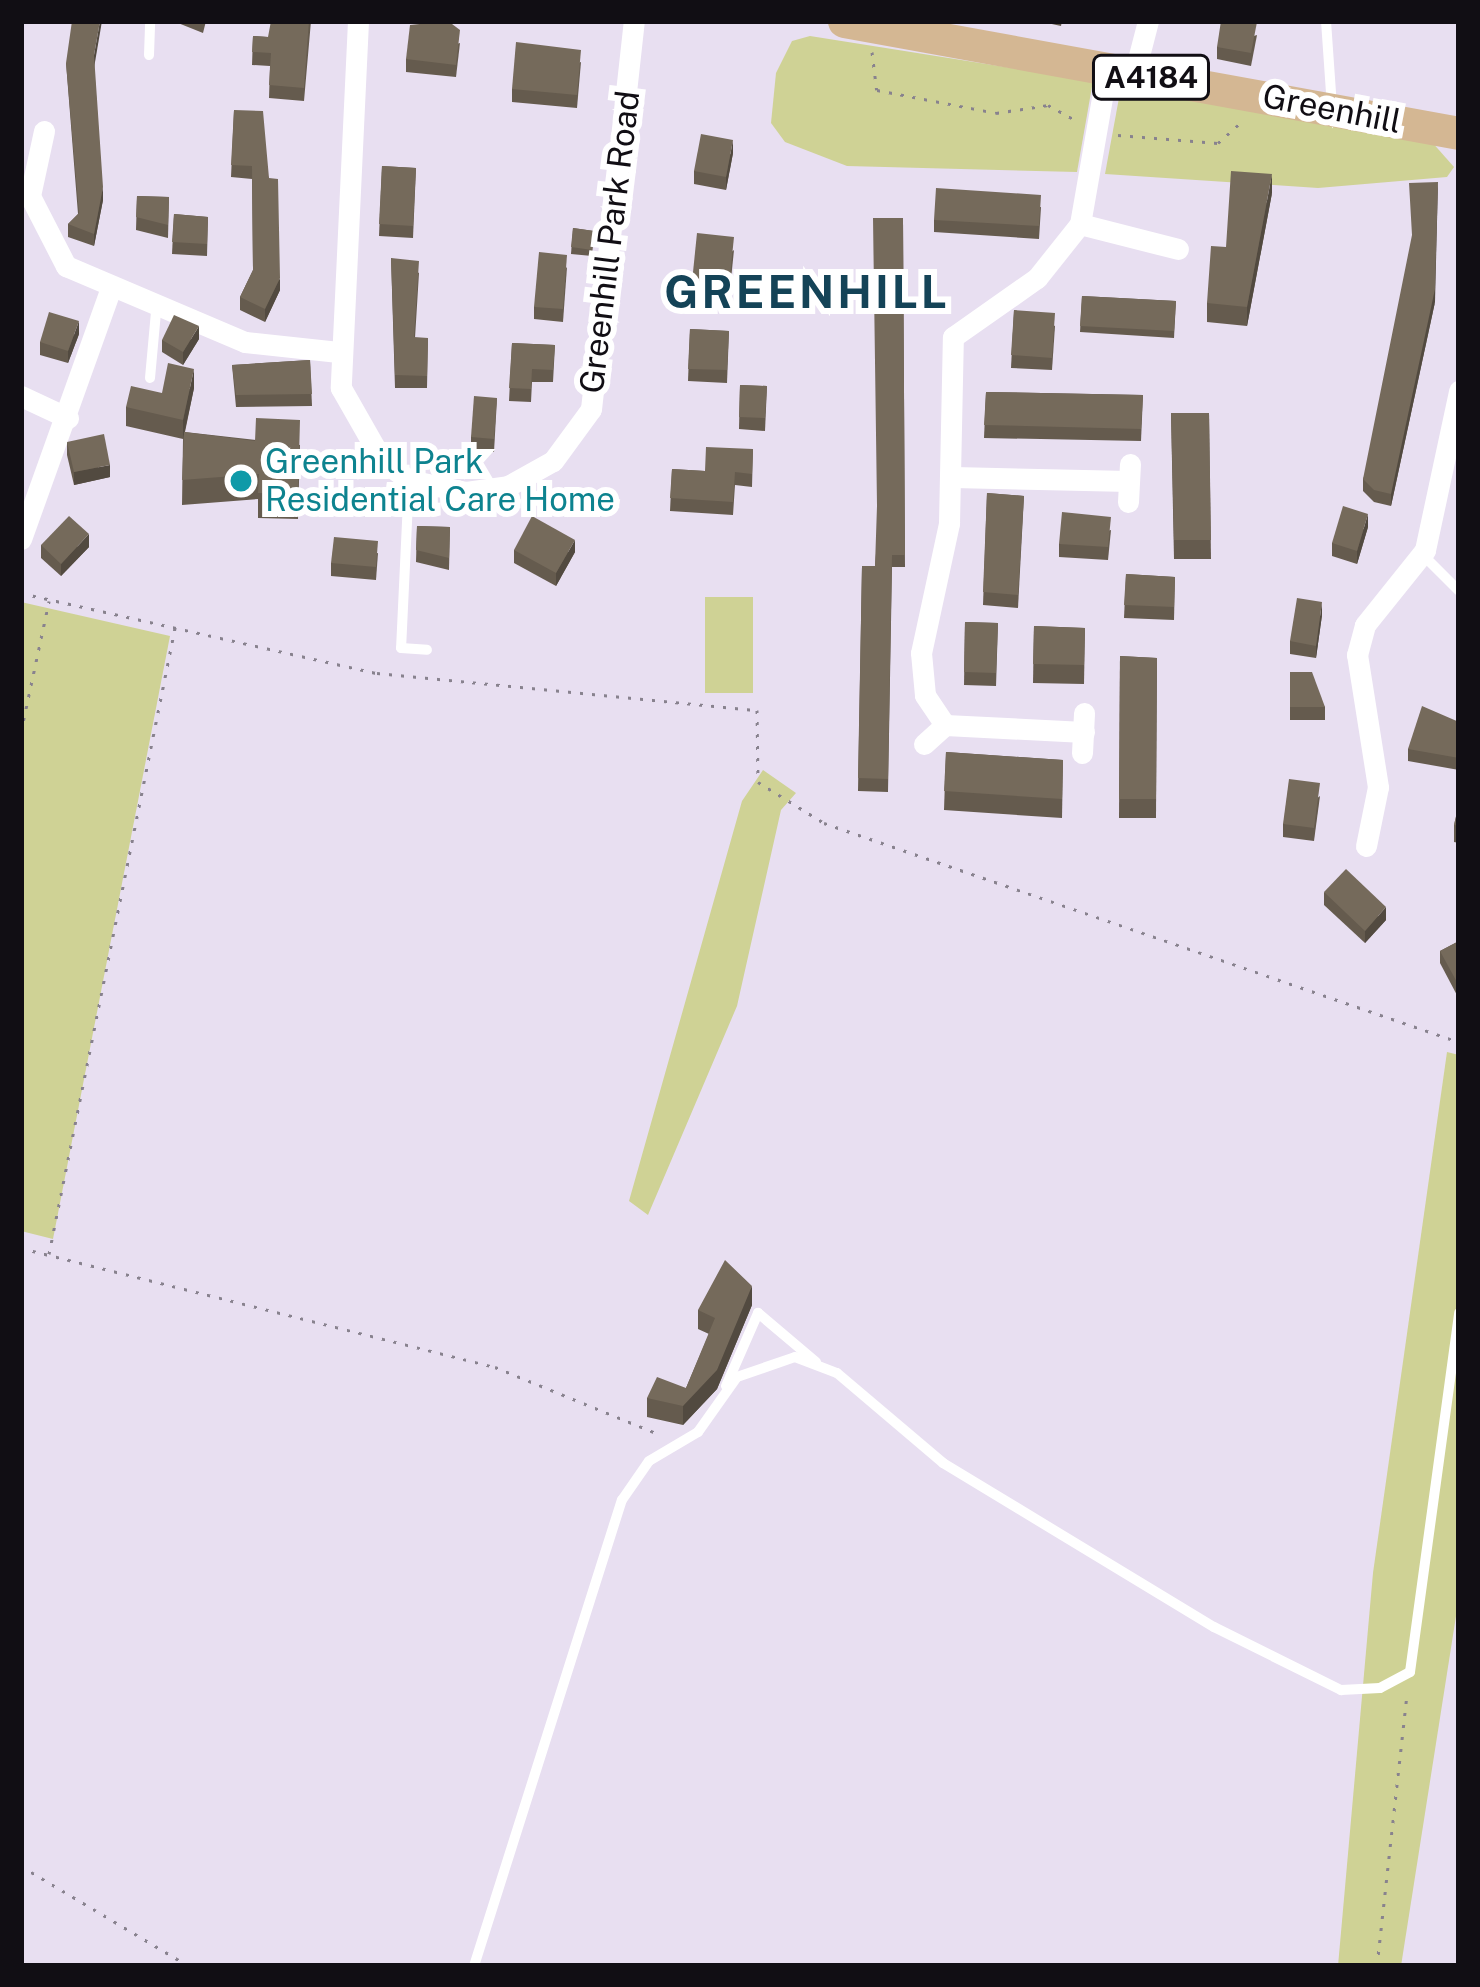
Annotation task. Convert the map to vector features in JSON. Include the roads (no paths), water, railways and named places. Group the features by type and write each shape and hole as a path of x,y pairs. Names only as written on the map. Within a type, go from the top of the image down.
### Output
{"main road":[{"name":"Greenhill","path":"860,24 1459,133"}],"street":[{"path":"358,21 338,352 351,422 409,480"},
{"name":"Greenhill Park Road","path":"409,480 466,492 508,486 553,460 590,410 634,21"},
{"path":"945,725 925,695 921,653 953,477 953,337 1037,278 1080,224 1097,129 1148,21"},
{"path":"44,131 26,160 47,246 111,288 157,298 245,342 338,352"},
{"path":"1080,224 1178,249"},
{"path":"21,538 111,288"},
{"path":"1366,846 1378,787 1357,655 1374,612 1422,554 1459,392"},
{"path":"21,396 68,418"},
{"path":"953,477 1129,483"},
{"path":"924,744 945,725 1083,732"}],"lane":[{"path":"149,55 150,21"},
{"path":"1326,21 1331,110"},
{"path":"149,378 157,298"},
{"path":"409,480 400,648 427,650"},
{"path":"1422,554 1459,591"},
{"path":"714,1413 758,1313 943,1463 1214,1628 1341,1690 1380,1688 1410,1672 1459,1312"},
{"path":"474,1966 622,1500 649,1460 679,1443 714,1413 764,1361 823,1368"}],"place":[{"name":"Greenhill Park Residential Care Home","path":"241,481"}],"district":[{"name":"GREENHILL","path":"807,292"}]}
